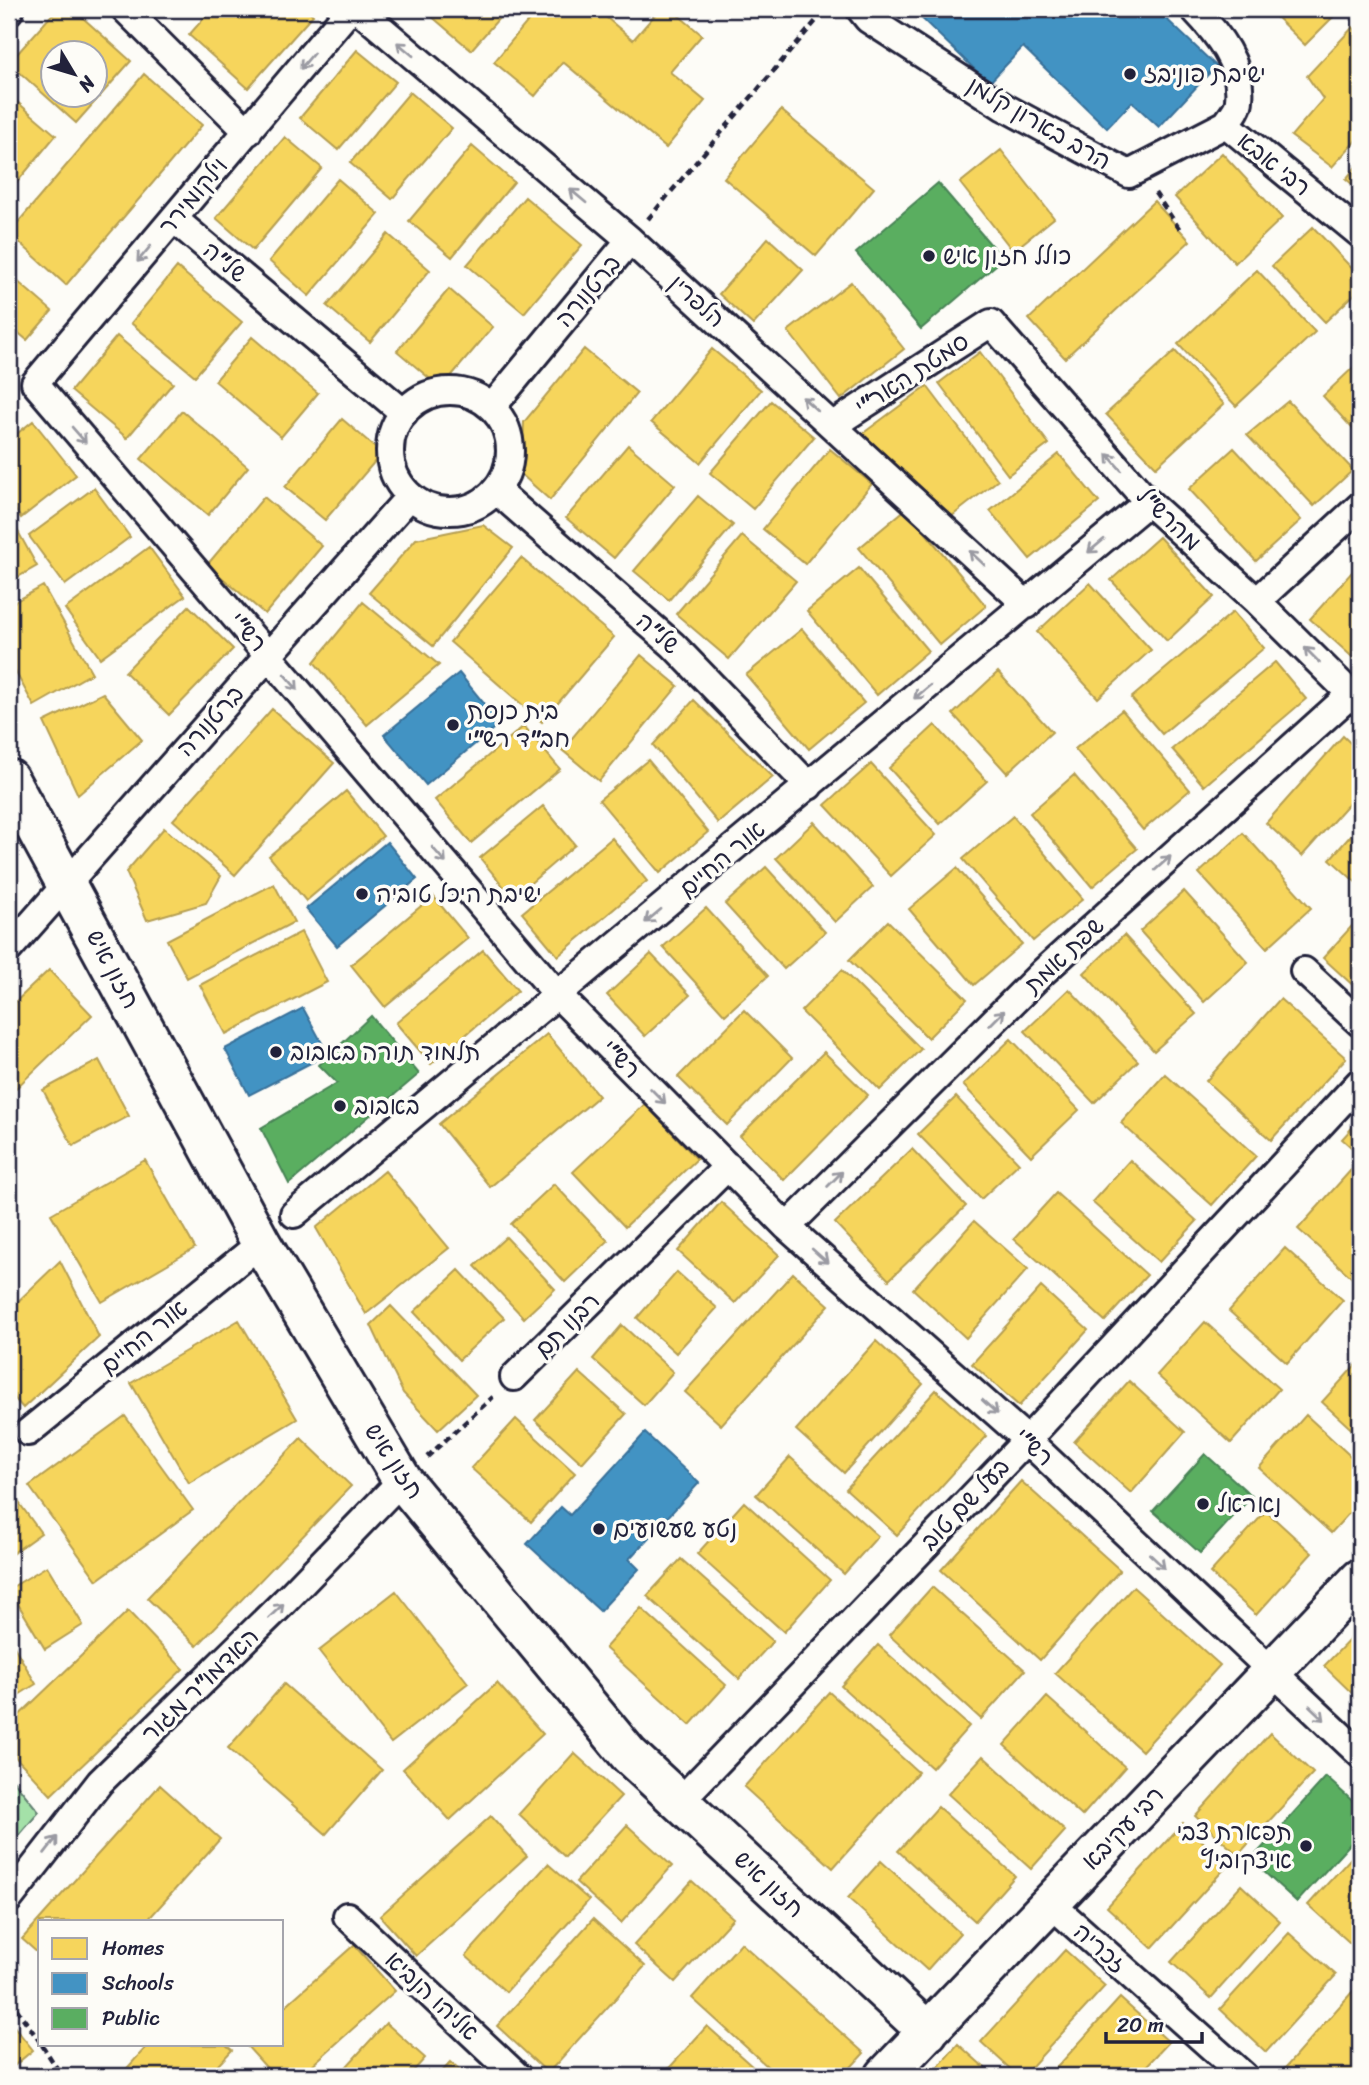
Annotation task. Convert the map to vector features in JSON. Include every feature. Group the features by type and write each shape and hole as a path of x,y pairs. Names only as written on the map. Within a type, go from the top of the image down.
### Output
{"street":[{"path":"125,9 248,132"},
{"name":"וילקומירר","path":"35,383 350,9"},
{"name":"הלפרין","path":"358,9 630,240 1027,605"},
{"name":"הרב בארון קלמן","path":"860,9 868,19 1004,107 1129,174 1226,124"},
{"name":"רבי אבא","path":"1194,9 1223,44 1238,74 1240,103 1226,124 1360,234"},
{"name":"של\"ה","path":"174,219 404,413"},
{"name":"ברטנורה","path":"492,407 630,240"},
{"name":"סמטת האר\"י","path":"833,425 991,323"},
{"name":"מהרש\"ל","path":"991,323 1148,502 1257,601 1356,698"},
{"name":"רש\"י","path":"35,383 558,995 787,1227 1027,1440 1360,1755"},
{"path":"457,391 475,396 492,407 503,422 509,439 510,457 506,474 496,490 482,502 464,510 444,511 426,506 410,496 398,482 392,465 390,446 404,413 419,400 437,393 457,391"},
{"name":"של\"ה","path":"496,490 673,645 810,786"},
{"name":"ברטנורה","path":"67,883 410,496"},
{"name":"אור החיים","path":"294,1214 1148,502"},
{"path":"1257,601 1360,506"},
{"name":"שפת אמת","path":"787,1227 1043,972 1356,698"},
{"name":"חזון איש","path":"9,779 261,1242 402,1480 629,1755 928,2032"},
{"path":"9,949 67,883"},
{"path":"1304,971 1360,1023"},
{"name":"בעל שם טוב","path":"681,1801 1027,1440 1360,1082"},
{"name":"רבנו תם","path":"514,1377 728,1166"},
{"name":"אור החיים","path":"28,1432 261,1242"},
{"name":"האדמו\"ר מגור","path":"9,1899 100,1782 285,1601 402,1480"},
{"name":"רבי עקיבא","path":"885,2076 1360,1579"},
{"name":"זכריה","path":"1050,1903 1244,2076"},
{"name":"אליהו הנביא","path":"347,1916 517,2076"}],"path":[{"path":"651,215 826,9"},
{"path":"1129,174 1160,197 1181,231"},
{"name":"רבנו תם","path":"402,1480 514,1377"},
{"path":"9,1998 38,2039"},
{"path":"43,2046 62,2076"}],"green space":[{"path":"9,1775 39,1812 9,1847"}],"building: Homes":[{"path":"57,9 73,9 105,38 38,38 38,89 9,63"},
{"path":"212,9 307,9 313,15 248,88 189,35"},
{"path":"423,9 507,9 471,50"},
{"path":"538,9 605,9 601,13 633,40 660,9 671,9 702,35 670,72 705,101 666,148 563,62 535,96 494,62"},
{"path":"1268,9 1341,9 1305,45"},
{"path":"1353,27 1360,36 1360,136 1332,167 1291,136 1323,99 1307,76"},
{"path":"108,40 131,61 108,87"},
{"path":"357,50 396,82 338,150 300,118"},
{"path":"144,74 202,125 66,285 9,233"},
{"path":"410,92 452,128 392,199 350,163"},
{"path":"9,95 56,135 9,192"},
{"path":"59,108 89,108 76,123"},
{"path":"781,110 874,188 816,256 724,178"},
{"path":"285,137 322,168 253,250 216,218"},
{"path":"472,146 514,182 452,257 409,221"},
{"path":"1001,150 1054,218 1013,251 960,183"},
{"path":"1222,153 1282,218 1235,263 1175,197"},
{"path":"1360,162 1360,191 1346,179"},
{"path":"338,179 379,214 309,296 269,261"},
{"path":"525,197 582,245 524,313 467,265"},
{"path":"1154,201 1190,241 1065,358 1029,319"},
{"path":"1313,227 1360,277 1360,289 1325,322 1272,266"},
{"path":"388,234 430,270 370,342 327,306"},
{"path":"768,238 803,270 753,325 719,294"},
{"path":"177,267 242,322 195,376 131,323"},
{"path":"1257,270 1315,332 1236,406 1178,344"},
{"path":"9,274 52,311 27,340 9,325"},
{"path":"851,282 904,349 841,399 788,331"},
{"path":"449,289 493,327 441,388 397,351"},
{"path":"117,336 173,383 127,438 71,391"},
{"path":"252,337 318,393 281,437 215,381"},
{"path":"584,349 637,393 550,500 522,475 524,422"},
{"path":"712,349 761,390 700,463 651,422"},
{"path":"1175,351 1224,404 1156,467 1106,414"},
{"path":"980,352 1049,444 1008,475 939,383"},
{"path":"1360,361 1360,437 1323,396"},
{"path":"927,386 998,480 952,516 862,434"},
{"path":"771,401 814,437 753,509 710,473"},
{"path":"1288,401 1353,470 1314,506 1247,435"},
{"path":"182,411 248,467 208,515 141,459"},
{"path":"342,419 382,453 325,520 285,487"},
{"path":"33,421 76,475 21,518 9,502 9,440"},
{"path":"628,445 675,485 614,558 566,518"},
{"path":"1234,448 1301,520 1256,561 1189,489"},
{"path":"830,449 872,484 805,564 763,529"},
{"path":"1059,454 1099,502 1030,559 990,511"},
{"path":"94,488 130,537 65,585 29,536"},
{"path":"698,496 733,525 669,600 634,571"},
{"path":"264,497 322,546 265,614 207,565"},
{"path":"906,509 986,606 940,645 859,548"},
{"path":"9,515 37,566 9,582"},
{"path":"483,525 513,548 433,646 369,593 416,539"},
{"path":"742,536 796,581 729,659 676,614"},
{"path":"1159,537 1214,597 1167,641 1111,580"},
{"path":"149,547 185,596 100,658 65,609"},
{"path":"521,558 614,637 542,722 450,642"},
{"path":"1360,563 1360,664 1310,619"},
{"path":"859,568 928,651 877,695 807,611"},
{"path":"1090,583 1151,650 1098,698 1037,632"},
{"path":"43,586 92,673 34,706 9,660 9,605"},
{"path":"363,602 439,665 367,725 314,662"},
{"path":"189,606 233,649 169,715 125,672"},
{"path":"1233,612 1264,648 1162,734 1131,698"},
{"path":"802,629 864,703 809,749 746,675"},
{"path":"641,655 678,686 599,781 562,750"},
{"path":"1275,662 1306,699 1204,786 1172,749"},
{"path":"998,672 1052,732 1007,773 953,714"},
{"path":"103,693 142,740 78,795 44,722"},
{"path":"694,700 773,777 718,823 653,745"},
{"path":"272,709 334,763 235,875 173,820"},
{"path":"1122,710 1190,790 1143,830 1075,749"},
{"path":"935,725 987,781 940,824 889,768"},
{"path":"524,726 560,769 471,843 435,800"},
{"path":"1343,736 1360,752 1360,791 1302,856 1266,823"},
{"path":"648,760 708,832 660,873 599,800"},
{"path":"871,764 936,835 891,876 825,805"},
{"path":"1074,775 1137,849 1092,887 1030,813"},
{"path":"346,791 383,836 306,901 269,856"},
{"path":"543,806 575,845 513,898 480,858"},
{"path":"1013,816 1083,899 1033,941 963,859"},
{"path":"814,822 873,887 835,922 776,858"},
{"path":"1360,825 1360,886 1330,859"},
{"path":"164,828 221,876 206,903 147,920 126,872"},
{"path":"1243,833 1311,908 1267,948 1199,873"},
{"path":"612,838 647,881 558,956 522,913"},
{"path":"766,867 825,932 784,969 725,904"},
{"path":"957,868 1022,944 974,985 909,909"},
{"path":"274,884 294,922 187,978 167,940"},
{"path":"1184,891 1248,962 1204,1002 1140,931"},
{"path":"433,896 468,938 385,1007 351,965"},
{"path":"706,908 768,976 725,1015 663,947"},
{"path":"1360,917 1360,985 1357,989 1323,958"},
{"path":"888,921 967,999 928,1038 849,960"},
{"path":"301,932 327,982 226,1034 200,985"},
{"path":"1124,935 1196,1014 1154,1051 1084,973"},
{"path":"483,950 518,991 431,1064 396,1023"},
{"path":"651,954 690,995 645,1036 607,995"},
{"path":"49,970 92,1015 9,1095 9,1008"},
{"path":"842,970 921,1049 880,1090 801,1011"},
{"path":"1069,989 1138,1061 1094,1103 1025,1031"},
{"path":"1280,999 1346,1058 1271,1140 1206,1081"},
{"path":"744,1010 792,1058 727,1125 678,1077"},
{"path":"547,1034 599,1096 490,1187 439,1124"},
{"path":"1011,1039 1079,1110 1031,1156 963,1085"},
{"path":"824,1052 868,1095 784,1180 740,1136"},
{"path":"99,1060 129,1116 73,1146 43,1090"},
{"path":"1165,1074 1256,1156 1212,1205 1121,1123"},
{"path":"956,1097 1019,1163 981,1199 918,1134"},
{"path":"645,1104 697,1159 625,1227 573,1172"},
{"path":"1360,1119 1360,1155 1342,1139"},
{"path":"912,1149 966,1206 889,1280 835,1223"},
{"path":"145,1160 195,1248 102,1302 51,1214"},
{"path":"1130,1160 1197,1221 1159,1262 1092,1202"},
{"path":"1351,1170 1360,1178 1360,1285 1298,1229"},
{"path":"385,1171 449,1248 366,1314 316,1228"},
{"path":"554,1184 608,1241 565,1282 511,1224"},
{"path":"1056,1193 1147,1275 1105,1321 1014,1239"},
{"path":"721,1202 779,1255 735,1303 678,1251"},
{"path":"974,1221 1028,1269 966,1338 913,1289"},
{"path":"506,1237 555,1289 524,1318 475,1266"},
{"path":"1285,1248 1343,1300 1287,1363 1229,1311"},
{"path":"60,1261 99,1337 23,1408 9,1392 9,1310"},
{"path":"459,1270 504,1318 459,1360 414,1312"},
{"path":"677,1272 717,1308 676,1353 637,1318"},
{"path":"793,1273 829,1305 721,1425 685,1392"},
{"path":"1041,1287 1088,1330 1019,1406 972,1364"},
{"path":"391,1306 476,1395 438,1430 403,1393 371,1325"},
{"path":"239,1320 297,1419 189,1483 131,1383"},
{"path":"1205,1322 1279,1389 1231,1443 1157,1375"},
{"path":"622,1325 673,1372 644,1405 593,1359"},
{"path":"876,1341 923,1384 844,1473 796,1430"},
{"path":"1360,1360 1360,1437 1322,1402"},
{"path":"579,1372 626,1414 582,1463 535,1420"},
{"path":"1129,1381 1185,1432 1131,1493 1074,1442"},
{"path":"936,1390 987,1436 897,1535 846,1489"},
{"path":"1306,1415 1360,1465 1360,1501 1331,1533 1259,1468"},
{"path":"125,1416 193,1510 97,1580 29,1486"},
{"path":"516,1419 575,1473 531,1522 471,1468"},
{"path":"301,1438 351,1486 197,1646 147,1598"},
{"path":"790,1457 878,1536 844,1574 756,1495"},
{"path":"1021,1481 1120,1570 1040,1660 941,1570"},
{"path":"9,1489 41,1533 9,1556"},
{"path":"744,1502 830,1580 784,1632 697,1554"},
{"path":"1266,1511 1312,1553 1256,1615 1210,1573"},
{"path":"681,1559 773,1641 739,1679 647,1596"},
{"path":"47,1566 83,1625 45,1649 9,1589"},
{"path":"932,1587 1025,1670 981,1719 889,1635"},
{"path":"1133,1587 1220,1665 1142,1751 1055,1673"},
{"path":"396,1591 468,1683 391,1743 319,1651"},
{"path":"641,1608 726,1685 690,1725 605,1648"},
{"path":"128,1611 183,1669 51,1795 9,1750 9,1725"},
{"path":"1360,1629 1360,1701 1324,1666"},
{"path":"9,1638 36,1684 9,1701"},
{"path":"878,1645 969,1726 932,1768 841,1686"},
{"path":"497,1683 543,1734 450,1820 403,1769"},
{"path":"284,1684 382,1770 326,1834 228,1748"},
{"path":"829,1692 918,1772 833,1868 744,1787"},
{"path":"1047,1697 1125,1767 1082,1816 1004,1745"},
{"path":"1270,1733 1313,1773 1238,1855 1195,1816"},
{"path":"574,1753 621,1796 565,1857 519,1814"},
{"path":"983,1756 1065,1831 1031,1869 948,1794"},
{"path":"160,1785 220,1839 148,1920 39,1920"},
{"path":"938,1807 1015,1876 975,1921 898,1851"},
{"path":"491,1816 527,1856 416,1956 380,1916"},
{"path":"1183,1823 1228,1865 1152,1948 1107,1907"},
{"path":"627,1825 672,1866 621,1923 576,1882"},
{"path":"1360,1848 1360,1952 1308,1905"},
{"path":"881,1861 960,1933 927,1970 848,1898"},
{"path":"548,1864 589,1900 506,1992 466,1956"},
{"path":"692,1881 733,1918 675,1982 634,1945"},
{"path":"1241,1885 1280,1921 1211,1998 1171,1962"},
{"path":"593,1919 645,1966 548,2073 497,2026"},
{"path":"38,1921 38,1953 22,1939"},
{"path":"1289,1933 1336,1975 1266,2052 1220,2009"},
{"path":"741,1943 864,2053 843,2076 778,2076 692,1998"},
{"path":"354,1945 395,1991 300,2076 274,2076 247,2046 284,2046 284,2007"},
{"path":"1065,1950 1105,1986 1023,2076 1018,2076 981,2042"},
{"path":"1353,1991 1360,1998 1360,2076 1278,2076"},
{"path":"1120,1998 1169,2042 1137,2076 1049,2076"},
{"path":"9,2020 33,2050 9,2070"},
{"path":"386,2023 425,2058 409,2076 338,2076"},
{"path":"707,2026 763,2076 662,2076"},
{"path":"958,2044 994,2076 930,2076"},
{"path":"147,2046 227,2046 232,2050 208,2076 120,2076"},
{"path":"451,2062 467,2076 438,2076"}],"building: Schools":[{"name":"ישיבת פוניבז","path":"912,9 1156,9 1216,66 1159,127 1132,102 1107,128 1023,47 989,83"},
{"path":"459,673 500,723 426,785 384,735"},
{"name":"ישיבת היכל טוביה","path":"387,842 417,879 337,946 306,909"},
{"name":"תלמוד תורה באבוב","path":"303,1008 328,1054 249,1095 225,1049"},
{"name":"נטע שעשועים","path":"645,1433 699,1483 629,1559 639,1569 600,1611 527,1544 561,1507 570,1515"}],"building: Public":[{"name":"כולל חזון איש","path":"938,183 1003,259 921,329 856,253"},
{"name":"באבוב","path":"371,1016 419,1074 289,1184 261,1128 337,1083 319,1065"},
{"name":"נאראל","path":"1205,1454 1252,1496 1200,1553 1153,1511"},
{"name":"תפארת צבי איצקוביץ","path":"1326,1777 1360,1808 1360,1833 1297,1902 1251,1860"}],"place":[{"name":"ישיבת פוניבז","path":"1130,74"},
{"name":"כולל חזון איש","path":"929,256"},
{"name":"בית כנסת חב\"ד רש\"י","path":"453,725"},
{"name":"ישיבת היכל טוביה","path":"362,894"},
{"name":"תלמוד תורה באבוב","path":"276,1052"},
{"name":"באבוב","path":"340,1106"},
{"name":"נאראל","path":"1203,1504"},
{"name":"נטע שעשועים","path":"599,1529"},
{"name":"תפארת צבי איצקוביץ","path":"1306,1846"}]}
